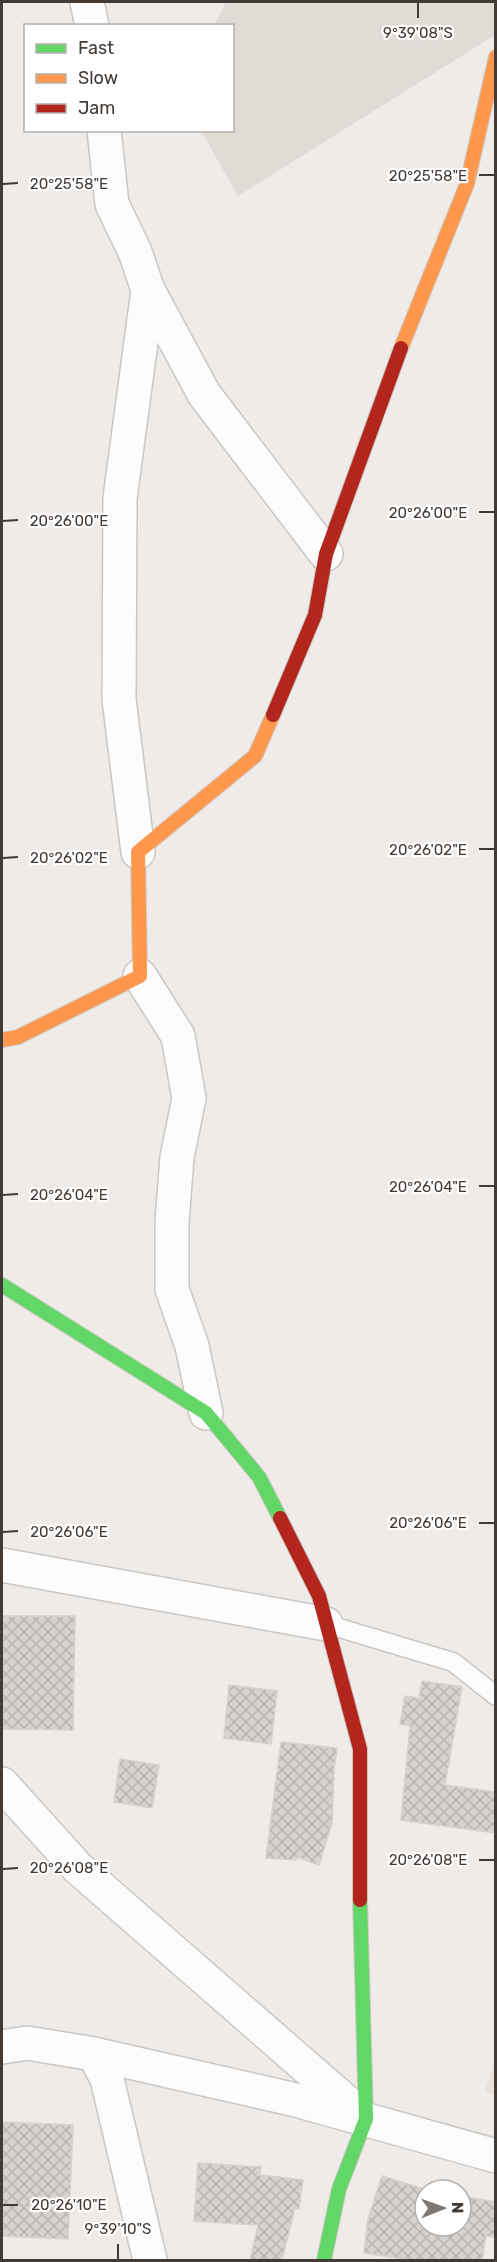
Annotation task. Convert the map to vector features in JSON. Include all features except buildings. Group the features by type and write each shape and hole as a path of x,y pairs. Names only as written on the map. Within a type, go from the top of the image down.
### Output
{"street":[{"path":"87,2 92,24"},
{"path":"138,852 255,756 315,615 326,554 389,378 466,184 495,57"},
{"path":"104,132 112,204 135,252 148,290 204,394 326,554"},
{"path":"148,290 120,498 118,699 138,852 140,976 178,1036 189,1098 177,1157 172,1222 172,1289 192,1346 206,1413"},
{"path":"2,1040 18,1037 140,976"},
{"path":"2,1285 206,1413 259,1477 319,1596 360,1749 360,1913 366,2119 339,2189 324,2260"},
{"path":"2,1565 326,1624"},
{"path":"2,1784 78,1868 366,2119"},
{"path":"2,2019 14,2045 94,2054 296,2100 495,2156"},
{"path":"94,2054 107,2079 151,2260"}],"lane":[{"path":"326,1624 453,1662 495,1696"}],"shaded area":[{"path":"226,2 495,2 495,35 238,196 202,132 234,132 234,24 215,24"},
{"path":"495,2062 495,2096 485,2091"}],"traffic: fast":[{"path":"2,1285 206,1413 259,1477 280,1518"},
{"path":"324,2260 339,2189 366,2119 360,1900"}],"traffic: slow":[{"path":"401,348 467,184 496,57"},
{"path":"2,1040 18,1037 140,976 138,852 255,756 273,715"}],"traffic: jam":[{"path":"273,715 315,615 326,554 401,348"},
{"path":"280,1518 319,1596 360,1749 360,1900"}]}
